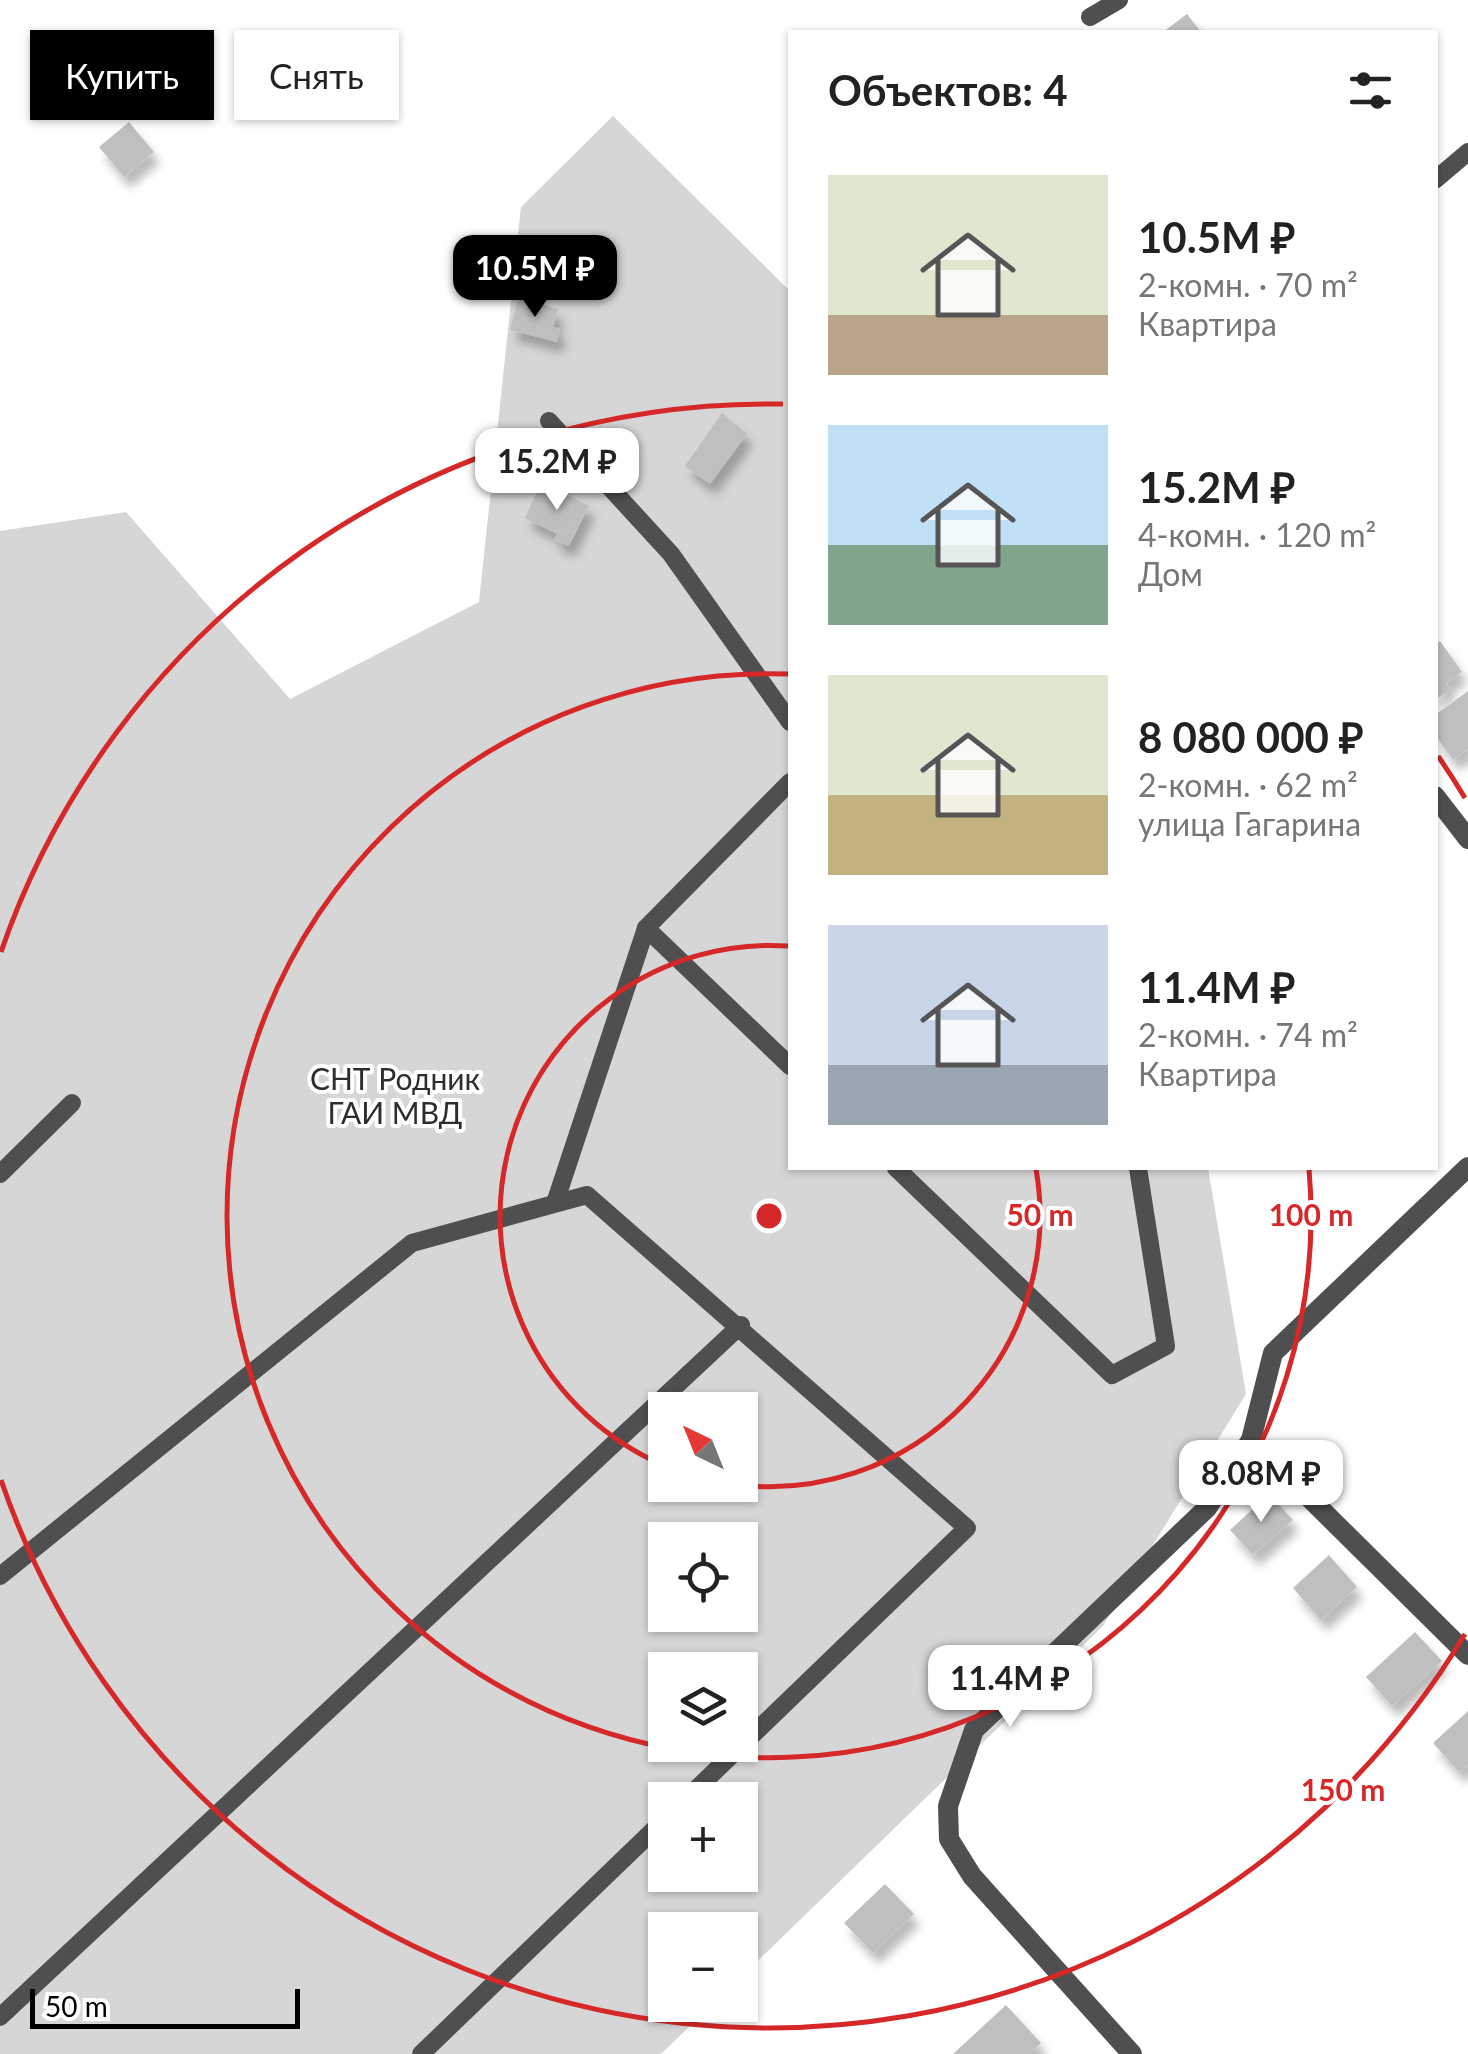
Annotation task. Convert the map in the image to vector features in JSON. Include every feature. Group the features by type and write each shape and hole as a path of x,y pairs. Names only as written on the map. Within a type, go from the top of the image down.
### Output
{"street":[{"path":"1438,800 1468,839"},
{"path":"1132,2054 972,1876 949,1839 948,1806 974,1730 1207,1508 1252,1440 1273,1354 1468,1166"},
{"path":"1252,1440 1468,1655"}],"lane":[{"path":"1090,16 1118,0"},
{"path":"1438,177 1468,152"},
{"path":"549,421 671,554 788,719"},
{"path":"555,1203 646,928 788,784"},
{"path":"646,928 788,1064"},
{"path":"0,1174 72,1103"},
{"path":"898,1170 1112,1375 1166,1346 1138,1170"},
{"path":"0,1576 412,1243 587,1194 741,1325 967,1528 704,1782"},
{"path":"0,2017 741,1325"},
{"path":"422,2054 648,1835"}],"green space":[{"name":"СНТ Родник ГАИ МВД","path":"613,116 788,289 788,1170 1208,1170 1246,1394 1103,1626 758,1961 758,1912 648,1912 648,2022 694,2022 661,2054 0,2054 0,531 126,512 290,699 479,602 521,207"}],"building":[{"path":"1187,14 1199,30 1166,30"},
{"path":"129,122 154,152 124,177 99,147"},
{"path":"518,298 558,309 553,327 560,329 557,342 510,330"},
{"path":"722,413 747,434 710,484 685,466"},
{"path":"541,483 589,506 569,546 554,540 557,534 525,518"},
{"path":"1438,643 1462,672 1446,683 1450,689 1438,698"},
{"path":"1468,691 1468,749 1453,760 1438,739 1438,713"},
{"path":"1269,1494 1293,1520 1253,1555 1230,1530"},
{"path":"1329,1555 1357,1587 1321,1620 1293,1588"},
{"path":"1415,1632 1442,1661 1392,1706 1366,1677"},
{"path":"1468,1711 1468,1764 1459,1772 1433,1743"},
{"path":"885,1884 914,1914 873,1953 844,1923"},
{"path":"1006,2005 1041,2043 1029,2054 953,2054"}]}
